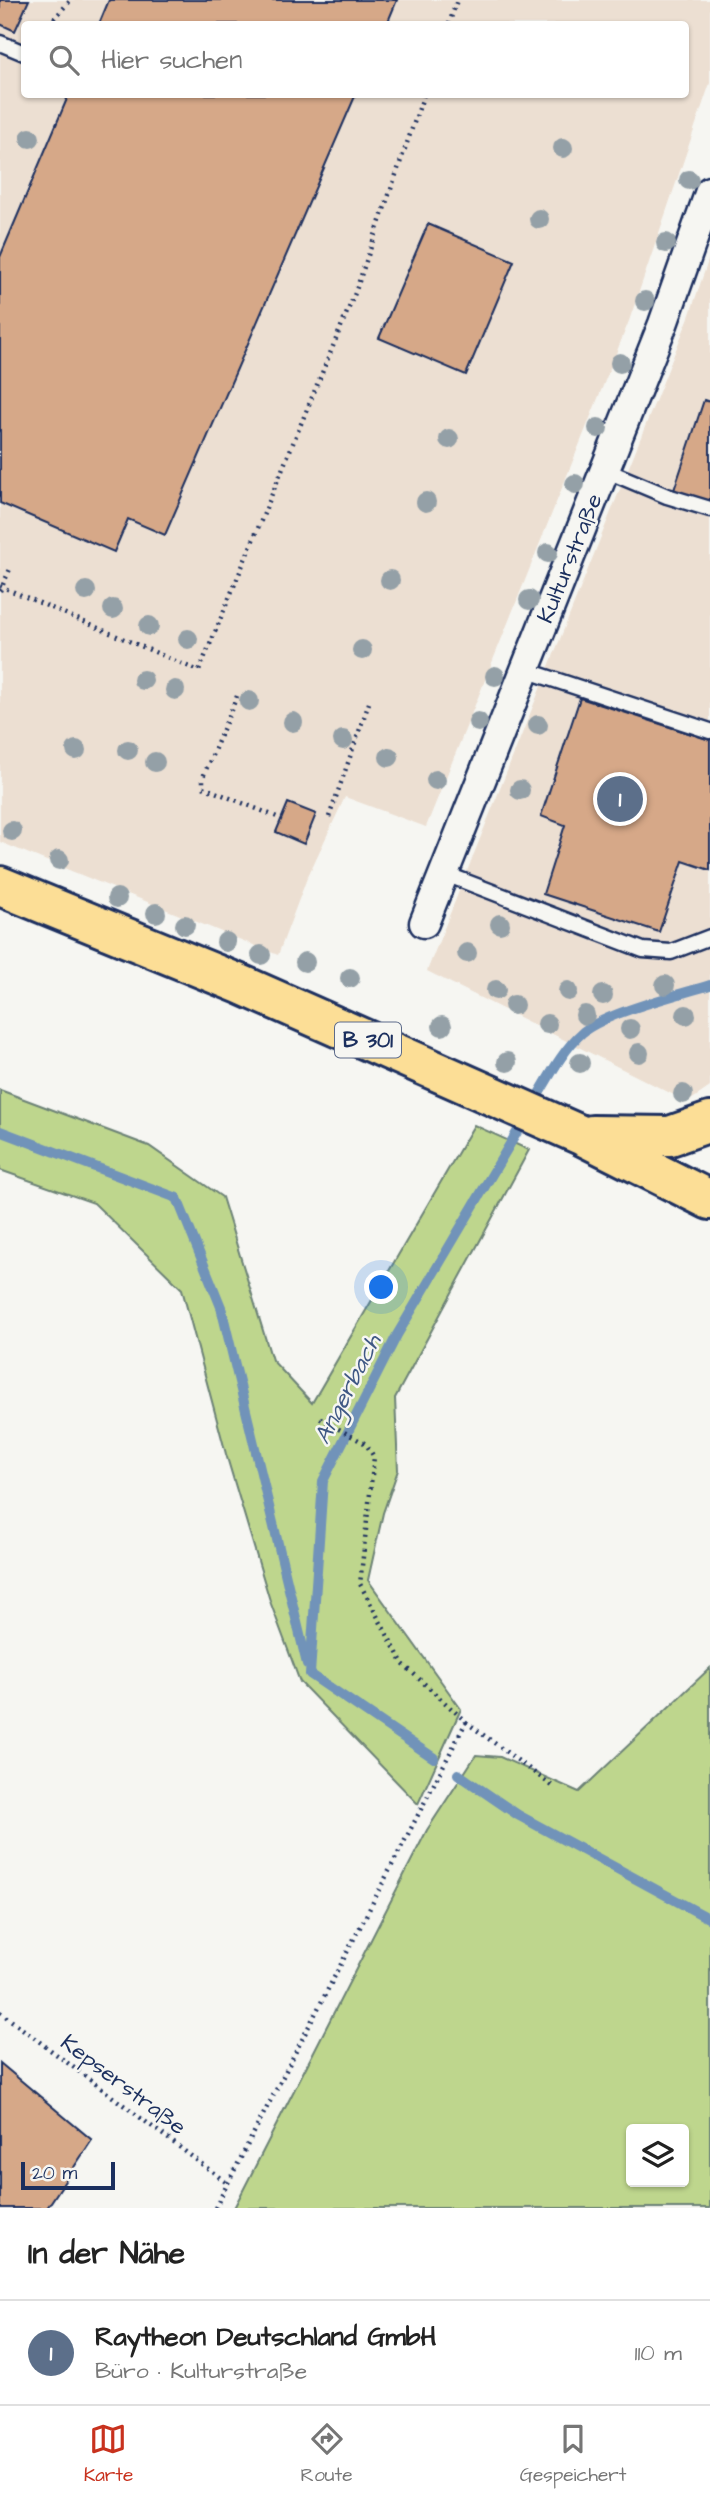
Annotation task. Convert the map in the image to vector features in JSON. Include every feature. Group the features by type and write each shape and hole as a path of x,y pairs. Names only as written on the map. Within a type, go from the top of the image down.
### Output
{"main road":[{"name":"B 301","path":"0,886 240,984 575,1132 710,1200"},
{"name":"B 301","path":"575,1132 670,1136 710,1122"}],"street":[{"name":"Kulturstraße","path":"424,923 663,324 710,191"}],"lane":[{"path":"0,43 21,52"},
{"path":"605,470 667,496 710,509"},
{"path":"525,670 710,731"},
{"path":"443,873 643,950 671,952 710,937"}],"path":[{"path":"53,21 71,0"},
{"path":"450,21 457,0"},
{"path":"11,567 1,588 199,671 355,293 423,98"},
{"path":"237,696 203,777 203,787 282,819"},
{"path":"329,817 369,703"},
{"path":"319,1418 366,1444 374,1457 360,1584 403,1664 467,1722 555,1788"},
{"path":"215,2208 467,1722"},
{"name":"Kepserstraße","path":"0,2012 227,2183"}],"shaded area":[{"path":"0,0 710,0 710,83 629,321 426,827 345,797 307,878 278,955 0,842"},
{"path":"710,255 710,1087 688,1102 427,971 689,317"}],"green space":[{"path":"0,1090 149,1146 222,1197 272,1360 312,1403 474,1125 529,1150 395,1398 398,1470 383,1513 368,1580 461,1709 418,1804 300,1682 271,1604 226,1454 182,1289 94,1203 0,1170"},
{"path":"710,1668 710,2208 234,2208 427,1830 476,1755 500,1757 579,1792"}],"building":[{"path":"0,0 29,0 15,31 0,24"},
{"path":"109,0 397,0 388,21 100,21"},
{"path":"67,98 354,98 165,535 128,519 114,552 0,503 0,257"},
{"path":"428,224 514,261 466,375 379,338"},
{"path":"704,400 710,402 710,505 673,493"},
{"path":"580,698 710,740 710,870 683,861 659,932 543,894 565,825 541,816"},
{"path":"288,803 316,814 304,844 276,832"},
{"path":"0,2063 92,2140 47,2208 0,2208"}],"waterway":[{"name":"Angerbach","path":"533,1104 562,1057 583,1032 626,1011 710,985"},
{"name":"Angerbach","path":"310,1674 323,1481 397,1335 526,1117"},
{"path":"0,1131 177,1198 221,1307 307,1664"},
{"name":"Angerbach","path":"310,1674 434,1758"},
{"name":"Angerbach","path":"458,1774 518,1815 710,1919"}],"place":[{"name":"Raytheon Deutschland GmbH","path":"620,799"}]}
